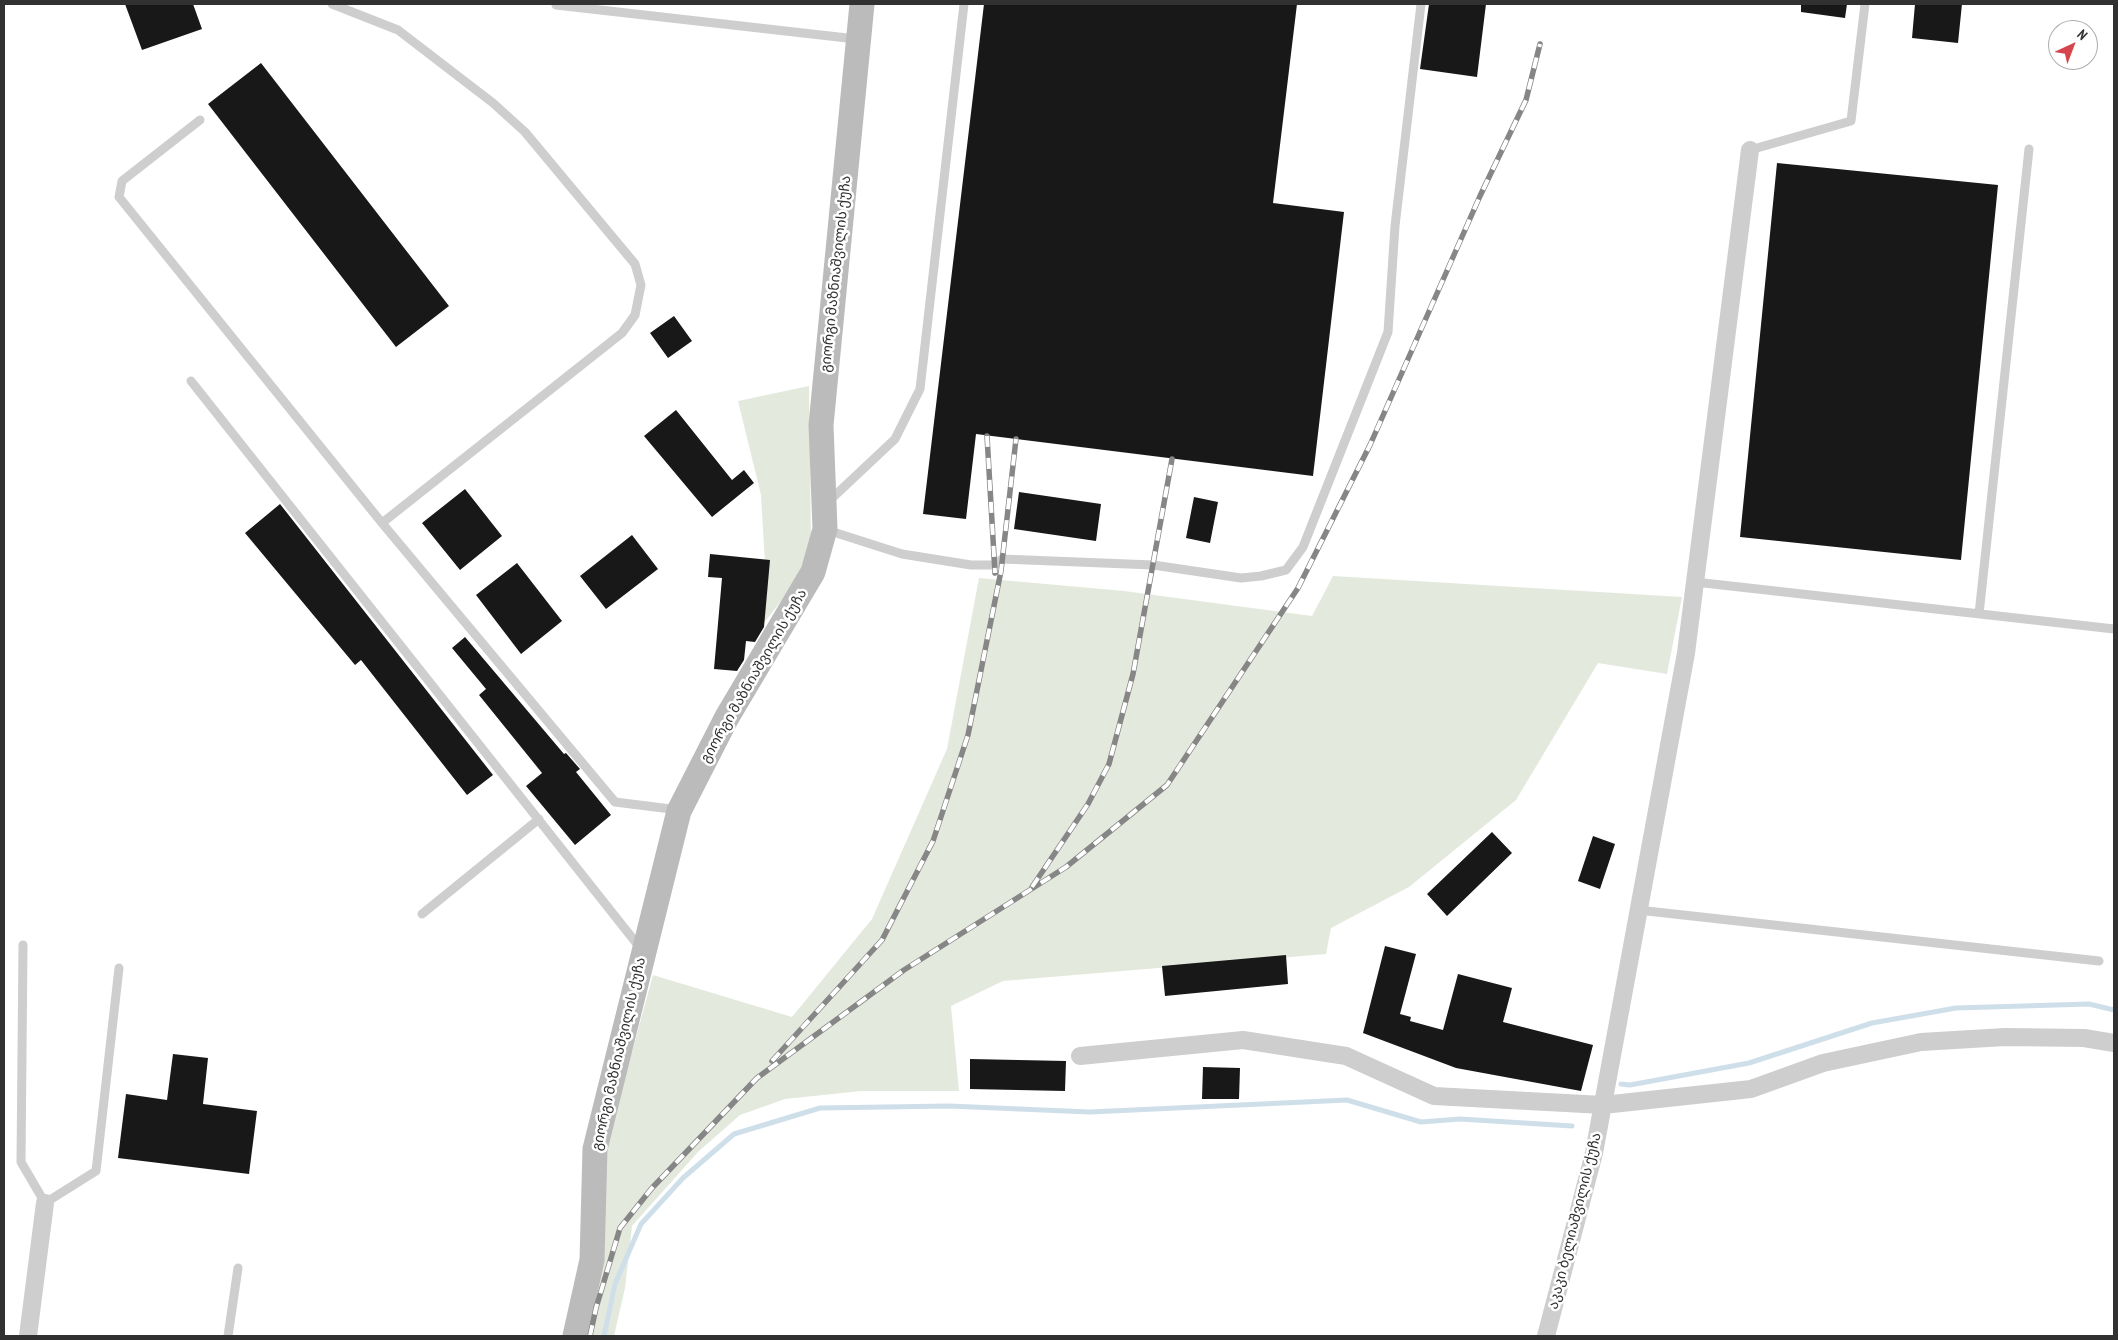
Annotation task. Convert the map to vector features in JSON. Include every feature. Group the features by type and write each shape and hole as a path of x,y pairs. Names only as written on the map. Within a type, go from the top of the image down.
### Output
{"street":[{"name":"გიორგი მაზნიაშვილის ქუჩა","path":"575,1336 592,1260 595,1149 679,810 727,717 813,572 824,518 821,425 862,4"},
{"name":"აკაკი ბელიაშვილის ქუჩა","path":"1546,1336 1594,1153 1686,653 1750,150"},
{"path":"1080,1056 1243,1040 1346,1056 1434,1096 1603,1105 1751,1088 1823,1063 1920,1042 2005,1037 2084,1038 2114,1043"},
{"path":"28,1336 45,1203"}],"lane":[{"path":"332,4 398,30 493,103 526,132 635,264 641,285 635,315 622,333 382,523"},
{"path":"964,4 920,389 894,439 824,518 902,554 971,564 995,565 1002,560 1153,566 1241,578 1261,576 1286,570 1303,547 1388,332 1395,226 1421,4"},
{"path":"1750,150 1851,121 1865,4"},
{"path":"556,5 859,40"},
{"path":"200,120 122,181 119,197 382,523 615,802 679,810"},
{"path":"1979,614 2029,149"},
{"path":"191,381 644,952"},
{"path":"1695,582 2114,629"},
{"path":"422,914 539,820"},
{"path":"1638,910 2098,961"},
{"path":"24,945 20,1162 45,1203 96,1170 119,968"},
{"path":"228,1336 238,1268"}],"shaded area":[{"path":"809,386 811,542 801,576 748,643 767,597 761,495 738,401"},
{"path":"1333,576 1682,597 1667,674 1598,663 1516,800 1409,887 1331,928 1326,954 1003,981 951,1006 959,1091 861,1091 785,1099 740,1115 698,1152 632,1226 625,1288 614,1336 583,1336 605,1151 653,975 792,1017 872,919 947,749 979,578 1124,591 1312,616"}],"building":[{"path":"125,4 193,4 202,29 142,50"},
{"path":"984,4 1297,4 1273,203 1344,212 1313,476 976,434 966,519 923,514"},
{"path":"1429,4 1486,4 1477,77 1420,69"},
{"path":"1801,4 1847,4 1845,18 1801,12"},
{"path":"1915,4 1962,4 1958,43 1912,38"},
{"path":"261,63 449,306 396,347 208,104"},
{"path":"1777,163 1998,185 1961,560 1740,537"},
{"path":"674,316 692,341 668,358 650,333"},
{"path":"676,410 732,480 744,470 754,483 712,517 644,436"},
{"path":"465,489 502,536 460,570 422,523"},
{"path":"1019,492 1101,504 1096,541 1014,529"},
{"path":"1194,497 1218,502 1210,543 1186,538"},
{"path":"280,504 493,775 467,795 361,660 355,665 245,533"},
{"path":"632,535 658,569 606,609 580,576"},
{"path":"710,554 770,560 764,627 755,642 746,641 744,660 737,671 714,669 722,578 708,577"},
{"path":"517,563 562,621 521,654 476,595"},
{"path":"465,637 564,754 566,753 580,769 576,772 611,815 575,845 526,786 542,773 479,695 486,689 452,648"},
{"path":"1492,832 1512,853 1447,916 1427,894"},
{"path":"1593,836 1615,844 1600,889 1578,881"},
{"path":"1385,946 1416,954 1400,1014 1411,1017 1410,1021 1443,1030 1458,974 1512,988 1503,1022 1593,1045 1581,1091 1456,1068 1363,1033"},
{"path":"1286,955 1288,984 1165,996 1162,966"},
{"path":"173,1054 208,1058 203,1104 257,1111 249,1174 118,1158 126,1094 167,1100"},
{"path":"970,1059 1066,1061 1065,1091 970,1089"},
{"path":"1203,1067 1240,1068 1239,1099 1202,1099"}],"waterway":[{"path":"1621,1084 1630,1085 1749,1063 1872,1023 1956,1008 2089,1004 2114,1010"},
{"path":"604,1336 615,1284 641,1224 683,1178 734,1134 820,1108 949,1106 1090,1112 1347,1100 1421,1122 1460,1119 1572,1126"}],"railway":[{"path":"590,1336 596,1308 620,1228 652,1188 757,1078 904,970 1066,867 1167,785 1298,588 1370,445 1480,196 1526,100 1540,44"},
{"path":"987,436 995,573"},
{"path":"772,1061 882,940 933,841 968,735 1001,571 1016,439"},
{"path":"1032,887 1088,804 1109,764 1133,674 1172,459"}]}
